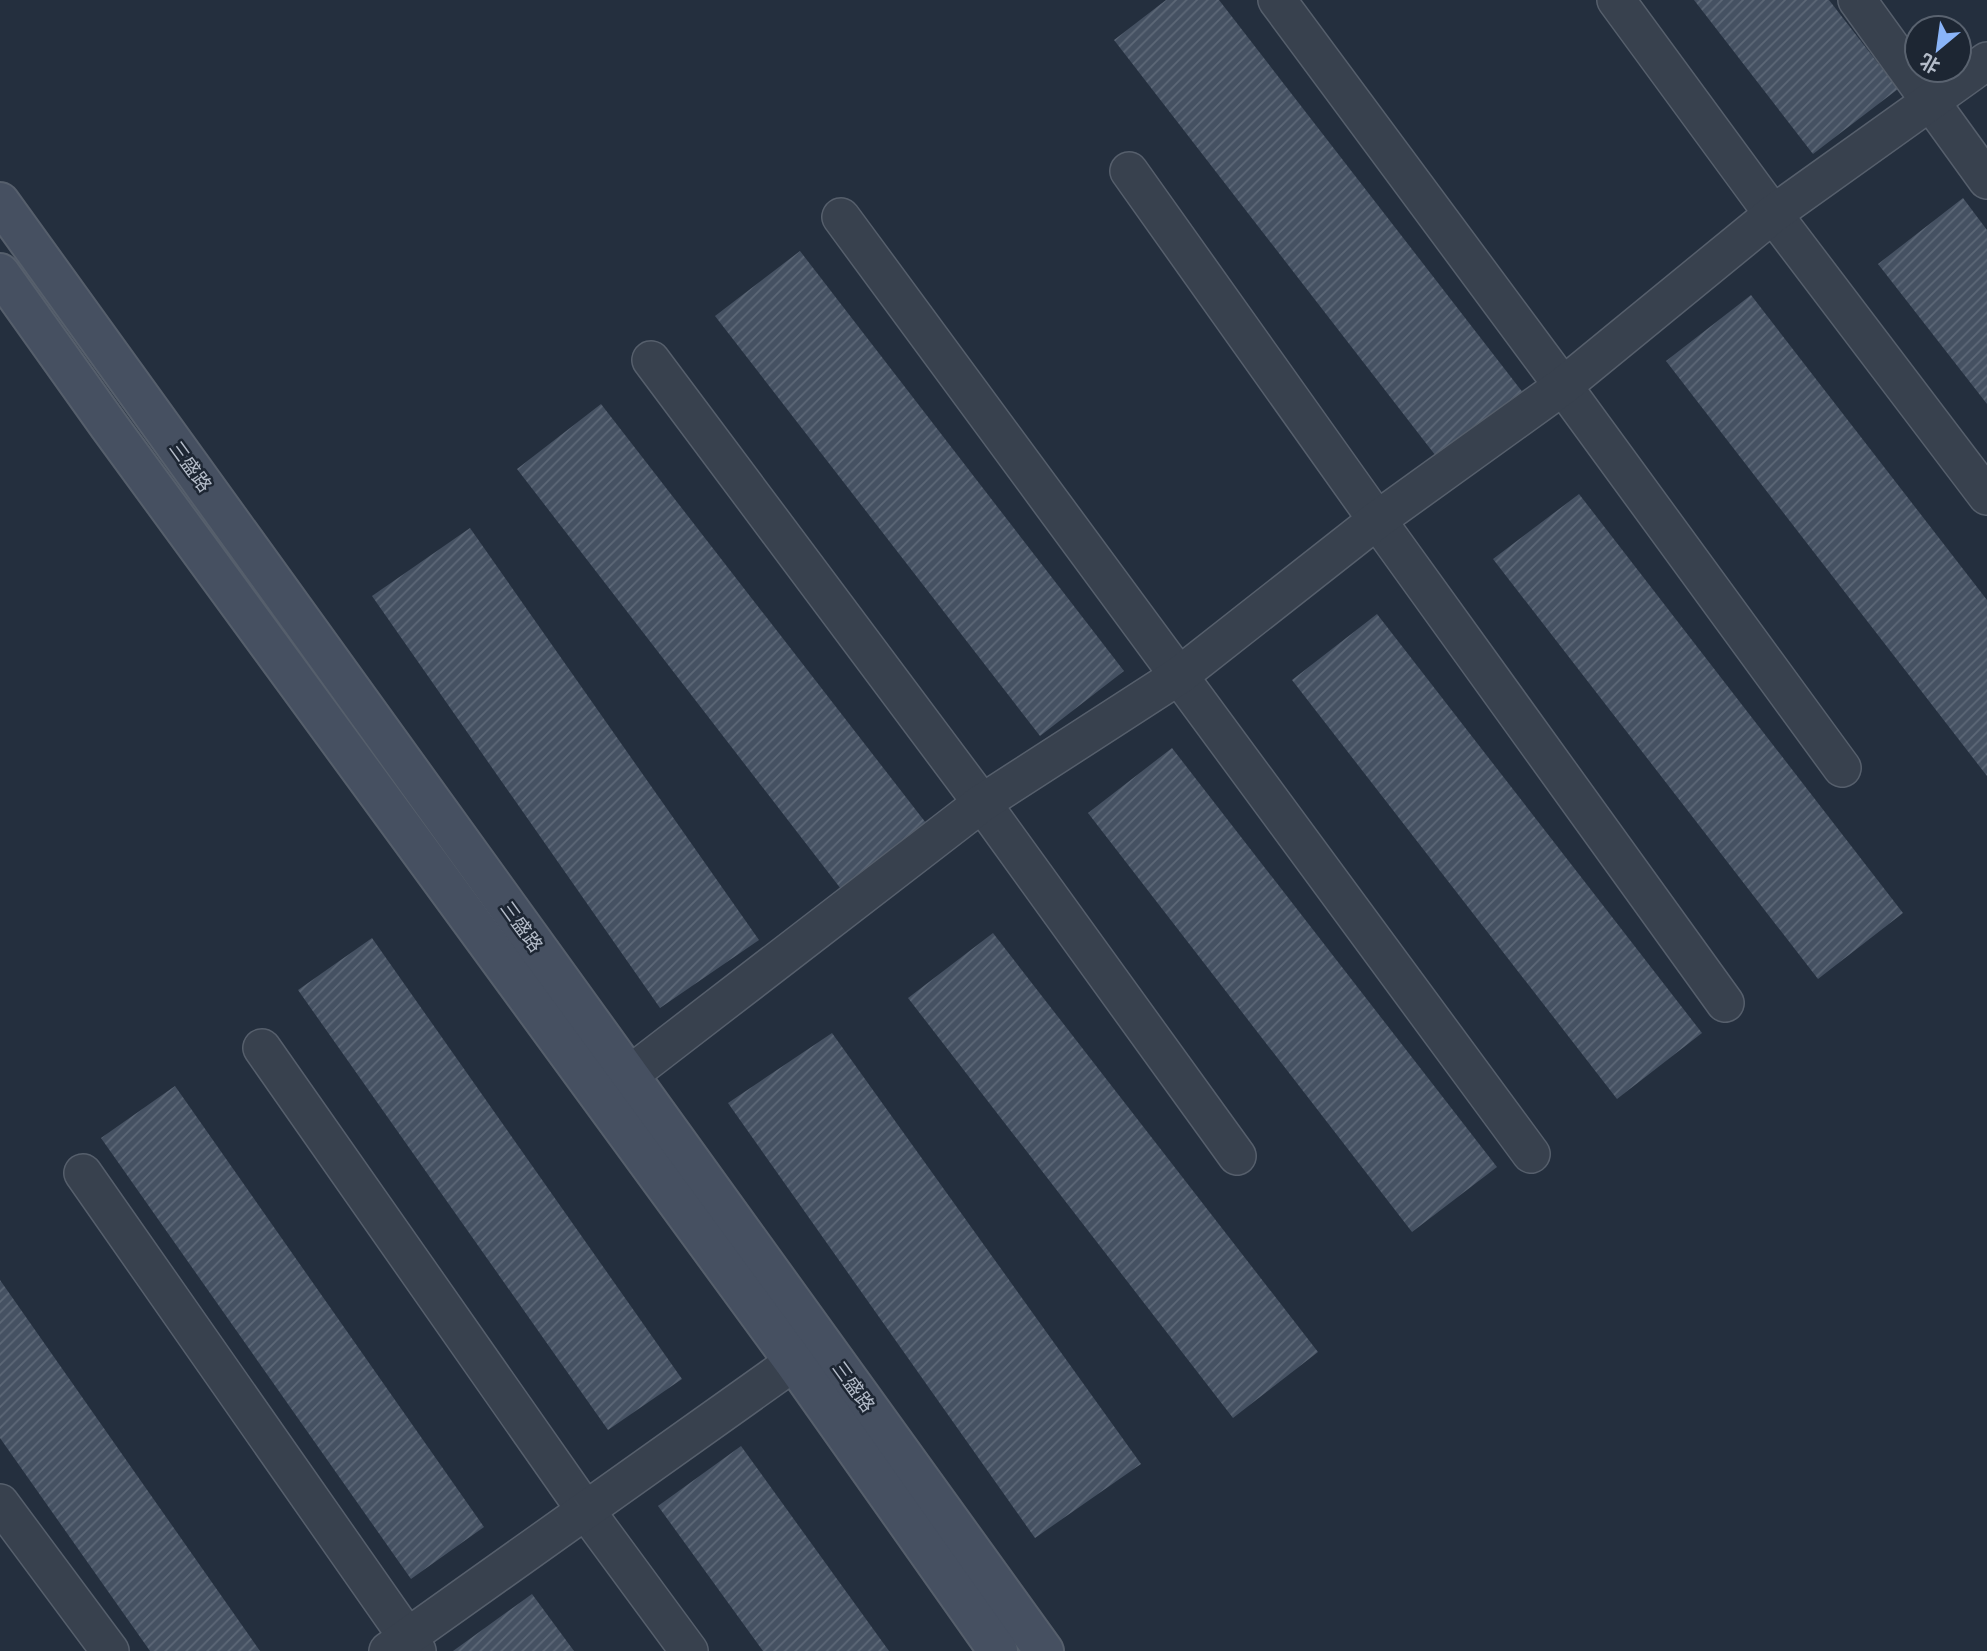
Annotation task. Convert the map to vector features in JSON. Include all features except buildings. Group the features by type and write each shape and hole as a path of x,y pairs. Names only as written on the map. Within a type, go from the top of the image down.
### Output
{"main road":[{"name":"三盛路","path":"0,202 1044,1651"},
{"name":"三盛路","path":"0,274 117,438 794,1362 998,1651"}],"street":[{"path":"1277,0 1842,768"},
{"path":"1616,0 1773,214 1987,496"},
{"path":"1857,0 1987,180"},
{"path":"628,1076 982,803 1180,675 1377,520 1563,386 1773,214 1987,61"},
{"path":"1129,171 1725,1003"},
{"path":"841,217 1531,1154"},
{"path":"651,360 982,803 1237,1156"},
{"path":"262,1048 586,1511 689,1651"},
{"path":"83,1173 404,1646 794,1362"},
{"path":"0,1503 110,1651"}]}
